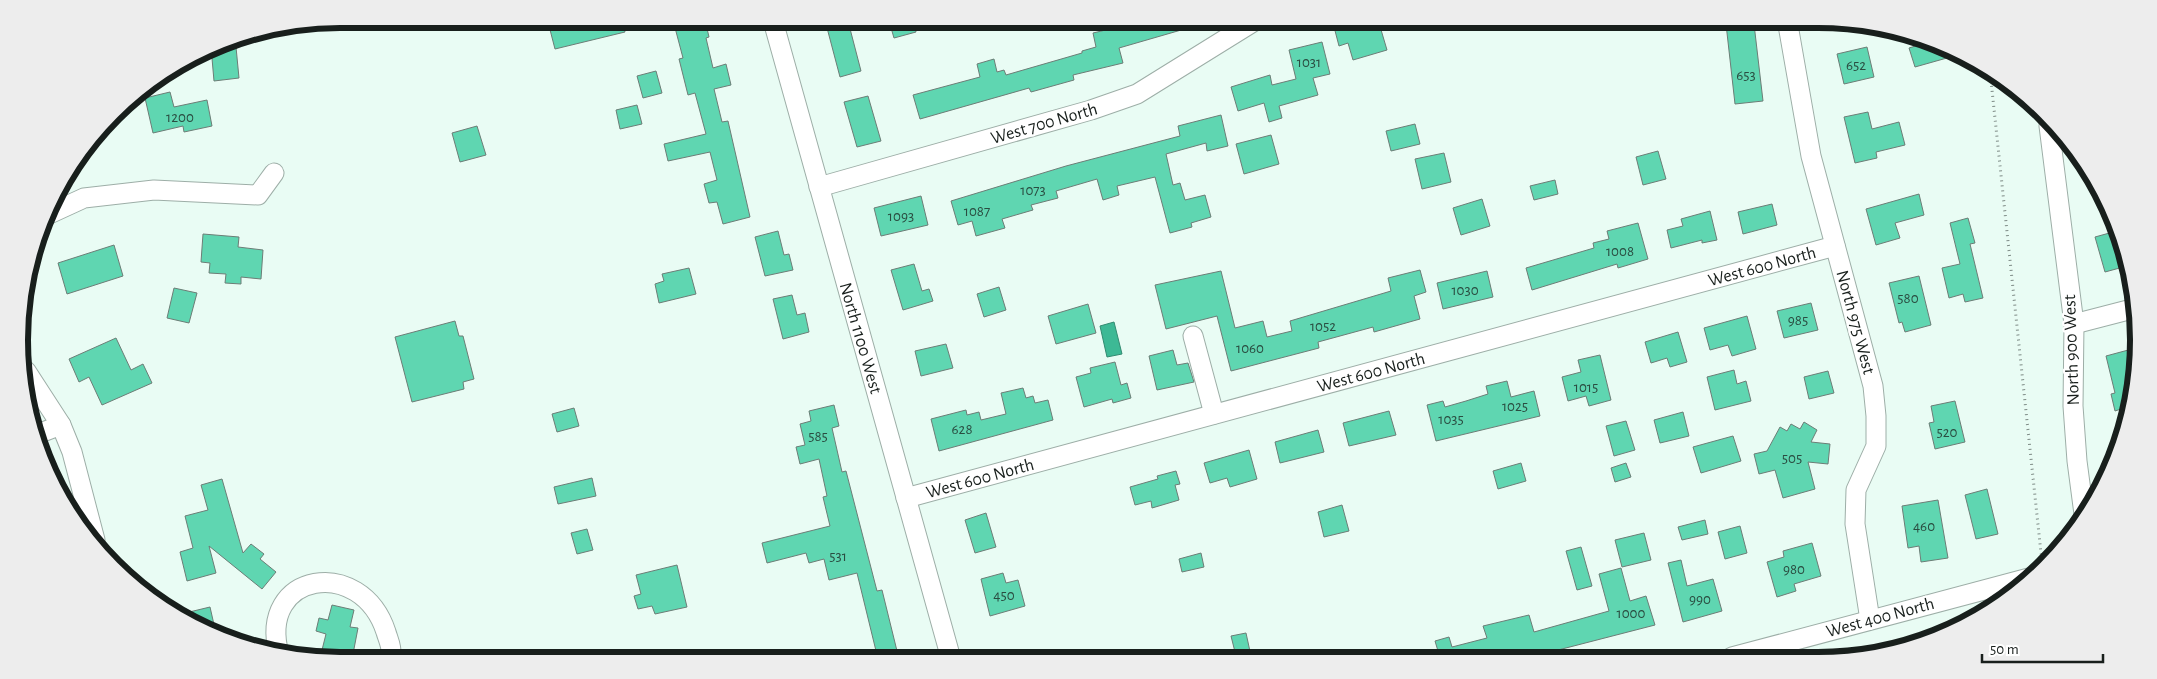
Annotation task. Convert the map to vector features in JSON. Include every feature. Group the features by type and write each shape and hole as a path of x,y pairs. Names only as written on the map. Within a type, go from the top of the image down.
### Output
{"street":[{"name":"North 1100 West","path":"775,28 949,652"},
{"name":"West 700 North","path":"819,187 1091,110 1137,94 1243,28"},
{"name":"North 975 West","path":"1789,28 1812,156 1873,386 1876,446 1856,490 1855,524 1870,620"},
{"name":"North 900 West","path":"2050,132 2074,324 2073,406 2083,504"},
{"path":"55,211 84,198 154,190 258,195 274,173"},
{"name":"West 600 North","path":"906,498 1835,246"},
{"path":"2074,324 2128,310"},
{"path":"1193,336 1214,414"},
{"path":"30,377 61,425 72,452 92,529"},
{"path":"42,432 61,425"},
{"name":"West 400 North","path":"1751,652 2013,582"},
{"path":"277,645 275,640 277,624 288,597 310,583 337,583 364,595 381,619 390,652"}],"path":[{"path":"1991,80 2042,556"}],"shaded area":[{"path":"1114,322 1122,354 1107,357 1100,326"}],"building":[{"path":"550,28 624,28 625,32 555,49"},
{"path":"675,28 707,28 709,37 706,38 713,68 726,64 731,85 714,89 722,122 728,121 750,217 723,224 717,202 709,203 704,184 717,180 710,152 668,161 664,144 706,134 695,93 688,95 679,59 683,58"},
{"path":"827,28 850,28 861,71 840,77"},
{"path":"891,28 915,28 916,32 894,38"},
{"path":"1114,28 1188,28 1119,48 1123,63 1073,75 1074,80 1031,92 1029,88 920,119 913,95 980,77 977,64 994,59 997,72 1004,70 1006,75 1082,53 1082,51 1096,47 1093,33"},
{"path":"1334,28 1380,28 1387,50 1353,60 1348,43 1339,46"},
{"path":"1726,28 1754,28 1763,101 1735,104"},
{"path":"1322,42 1330,74 1313,78 1318,95 1279,106 1282,118 1269,122 1264,103 1238,111 1231,87 1270,75 1272,85 1296,79 1289,50"},
{"path":"1920,45 1950,57 1915,67 1909,48"},
{"path":"231,47 236,47 239,78 214,81 212,55"},
{"path":"1867,47 1874,77 1844,84 1837,54"},
{"path":"656,71 662,93 643,98 637,76"},
{"path":"170,92 174,107 207,100 212,126 184,132 183,126 153,133 145,98"},
{"path":"868,96 881,141 857,147 844,102"},
{"path":"637,105 642,124 620,129 616,110"},
{"path":"1868,112 1872,129 1899,122 1905,145 1876,152 1877,158 1855,163 1844,117"},
{"path":"1221,115 1228,146 1207,151 1206,143 1166,154 1173,185 1180,183 1185,200 1205,195 1211,217 1191,223 1192,227 1170,233 1155,177 1117,186 1119,195 1103,200 1097,179 1056,191 1058,198 1031,205 1033,210 1002,219 1005,228 976,236 972,221 958,225 951,201 1066,166 1180,136 1178,126"},
{"path":"1415,124 1420,144 1391,151 1386,131"},
{"path":"477,126 486,155 460,162 452,133"},
{"path":"1271,135 1279,164 1244,174 1236,144"},
{"path":"1658,151 1666,179 1643,185 1636,157"},
{"path":"1444,153 1451,182 1422,189 1415,159"},
{"path":"1555,180 1558,194 1534,200 1530,186"},
{"path":"1919,194 1924,215 1895,223 1900,238 1876,245 1866,209"},
{"path":"921,196 928,225 881,236 874,208"},
{"path":"1482,199 1490,226 1461,235 1453,208"},
{"path":"1772,204 1777,225 1743,234 1738,212"},
{"path":"1710,211 1717,240 1702,243 1702,240 1671,248 1667,230 1683,226 1681,219"},
{"path":"1968,218 1975,243 1970,244 1983,298 1965,302 1963,294 1949,298 1942,268 1960,264 1950,223"},
{"path":"1638,223 1648,259 1618,268 1617,264 1532,290 1526,268 1594,248 1593,243 1609,239 1607,231"},
{"path":"778,231 784,255 789,254 793,270 765,276 755,237"},
{"path":"2111,233 2121,268 2105,272 2095,237"},
{"path":"203,234 239,237 238,247 263,250 261,279 241,277 241,284 225,283 226,274 209,273 210,263 201,262"},
{"path":"114,245 123,276 67,294 58,263"},
{"path":"914,264 922,291 929,289 933,301 903,310 891,270"},
{"path":"689,268 696,294 659,303 655,284 664,281 662,274"},
{"path":"1420,270 1426,292 1414,296 1420,319 1374,332 1373,327 1318,342 1319,348 1231,371 1217,316 1166,329 1155,285 1221,271 1235,328 1263,321 1267,337 1292,331 1290,321 1391,291 1388,278"},
{"path":"1487,271 1493,297 1443,309 1437,283"},
{"path":"1919,276 1931,325 1905,332 1902,322 1899,323 1889,283"},
{"path":"999,287 1006,310 984,317 977,294"},
{"path":"174,288 197,293 189,323 167,318"},
{"path":"792,295 797,315 805,313 809,332 783,339 773,299"},
{"path":"1811,303 1818,330 1784,338 1777,311"},
{"path":"1088,304 1096,333 1056,344 1048,316"},
{"path":"1747,316 1756,349 1732,356 1728,345 1710,350 1704,328"},
{"path":"455,321 459,336 463,336 474,379 463,382 464,389 412,402 395,337"},
{"path":"1678,332 1687,362 1670,367 1667,358 1651,363 1645,342"},
{"path":"116,338 131,370 143,364 152,383 102,405 89,377 79,382 69,359"},
{"path":"946,344 953,368 921,376 915,351"},
{"path":"1173,350 1177,365 1188,363 1194,382 1157,390 1149,356"},
{"path":"2130,350 2124,400 2122,409 2115,411 2111,394 2115,393 2106,356"},
{"path":"1600,355 1611,400 1589,406 1586,396 1568,401 1562,377 1581,372 1578,360"},
{"path":"1115,362 1121,385 1127,383 1131,398 1113,403 1112,399 1084,407 1076,377 1091,373 1090,368"},
{"path":"1734,370 1737,384 1746,381 1751,401 1715,410 1707,377"},
{"path":"1828,371 1834,393 1809,399 1804,377"},
{"path":"1507,381 1511,397 1534,391 1540,416 1436,441 1427,405 1443,401 1445,407 1466,401 1488,394 1486,386"},
{"path":"1023,388 1026,398 1033,396 1035,403 1048,400 1053,420 939,451 931,419 966,410 967,415 979,412 981,420 1006,414 1001,393"},
{"path":"1955,401 1965,442 1935,449 1929,423 1934,422 1931,406"},
{"path":"834,405 839,426 832,428 842,472 846,471 877,591 882,590 897,652 876,652 857,573 829,580 824,559 809,563 806,553 767,563 762,543 830,526 823,497 827,496 819,459 800,464 796,447 805,445 800,424 811,421 809,411"},
{"path":"574,408 579,426 557,432 552,414"},
{"path":"1389,411 1396,435 1349,446 1343,423"},
{"path":"1683,412 1689,436 1660,443 1654,420"},
{"path":"1626,421 1635,450 1614,456 1606,426"},
{"path":"1804,422 1817,430 1811,442 1830,444 1828,464 1808,462 1815,489 1783,498 1775,470 1759,474 1754,454 1767,451 1780,427 1787,431 1791,424 1800,429"},
{"path":"1318,430 1324,452 1280,463 1275,442"},
{"path":"1733,436 1741,461 1701,473 1693,447"},
{"path":"1249,450 1257,479 1230,487 1227,478 1210,483 1204,463"},
{"path":"1521,463 1526,481 1498,489 1493,471"},
{"path":"1626,463 1631,477 1615,482 1611,468"},
{"path":"1176,471 1180,484 1175,485 1179,500 1152,508 1151,501 1135,505 1130,487 1158,479 1157,476"},
{"path":"592,478 596,496 558,504 554,487"},
{"path":"222,479 243,553 251,544 264,554 260,559 276,572 262,589 209,546 216,573 187,581 180,552 193,548 185,516 208,510 201,485"},
{"path":"1987,489 1998,534 1976,539 1965,495"},
{"path":"1938,500 1948,558 1921,562 1919,546 1908,548 1902,506"},
{"path":"1342,505 1349,531 1324,537 1318,512"},
{"path":"986,513 996,547 975,553 965,520"},
{"path":"1705,520 1708,534 1682,540 1678,527"},
{"path":"1740,526 1747,553 1725,559 1718,532"},
{"path":"587,529 593,550 577,554 571,533"},
{"path":"1644,533 1651,560 1622,567 1615,540"},
{"path":"1812,543 1821,576 1794,584 1796,591 1777,597 1767,562 1784,557 1783,551"},
{"path":"1581,547 1592,586 1577,590 1566,551"},
{"path":"1201,553 1204,567 1182,572 1179,559"},
{"path":"1681,560 1687,586 1713,579 1722,611 1683,622 1668,563"},
{"path":"677,565 687,607 655,614 652,606 638,609 634,596 641,594 636,575"},
{"path":"1621,568 1630,601 1646,596 1655,625 1550,652 1433,652 1438,651 1435,641 1449,637 1452,647 1487,638 1483,626 1529,615 1534,632 1609,611 1599,574"},
{"path":"1003,573 1006,583 1018,580 1025,606 990,616 981,579"},
{"path":"332,605 354,610 350,627 358,628 353,652 322,651 326,634 316,631 319,618 328,620"},
{"path":"210,607 214,625 202,619 188,612"},
{"path":"1246,633 1250,652 1235,652 1231,636"}]}
